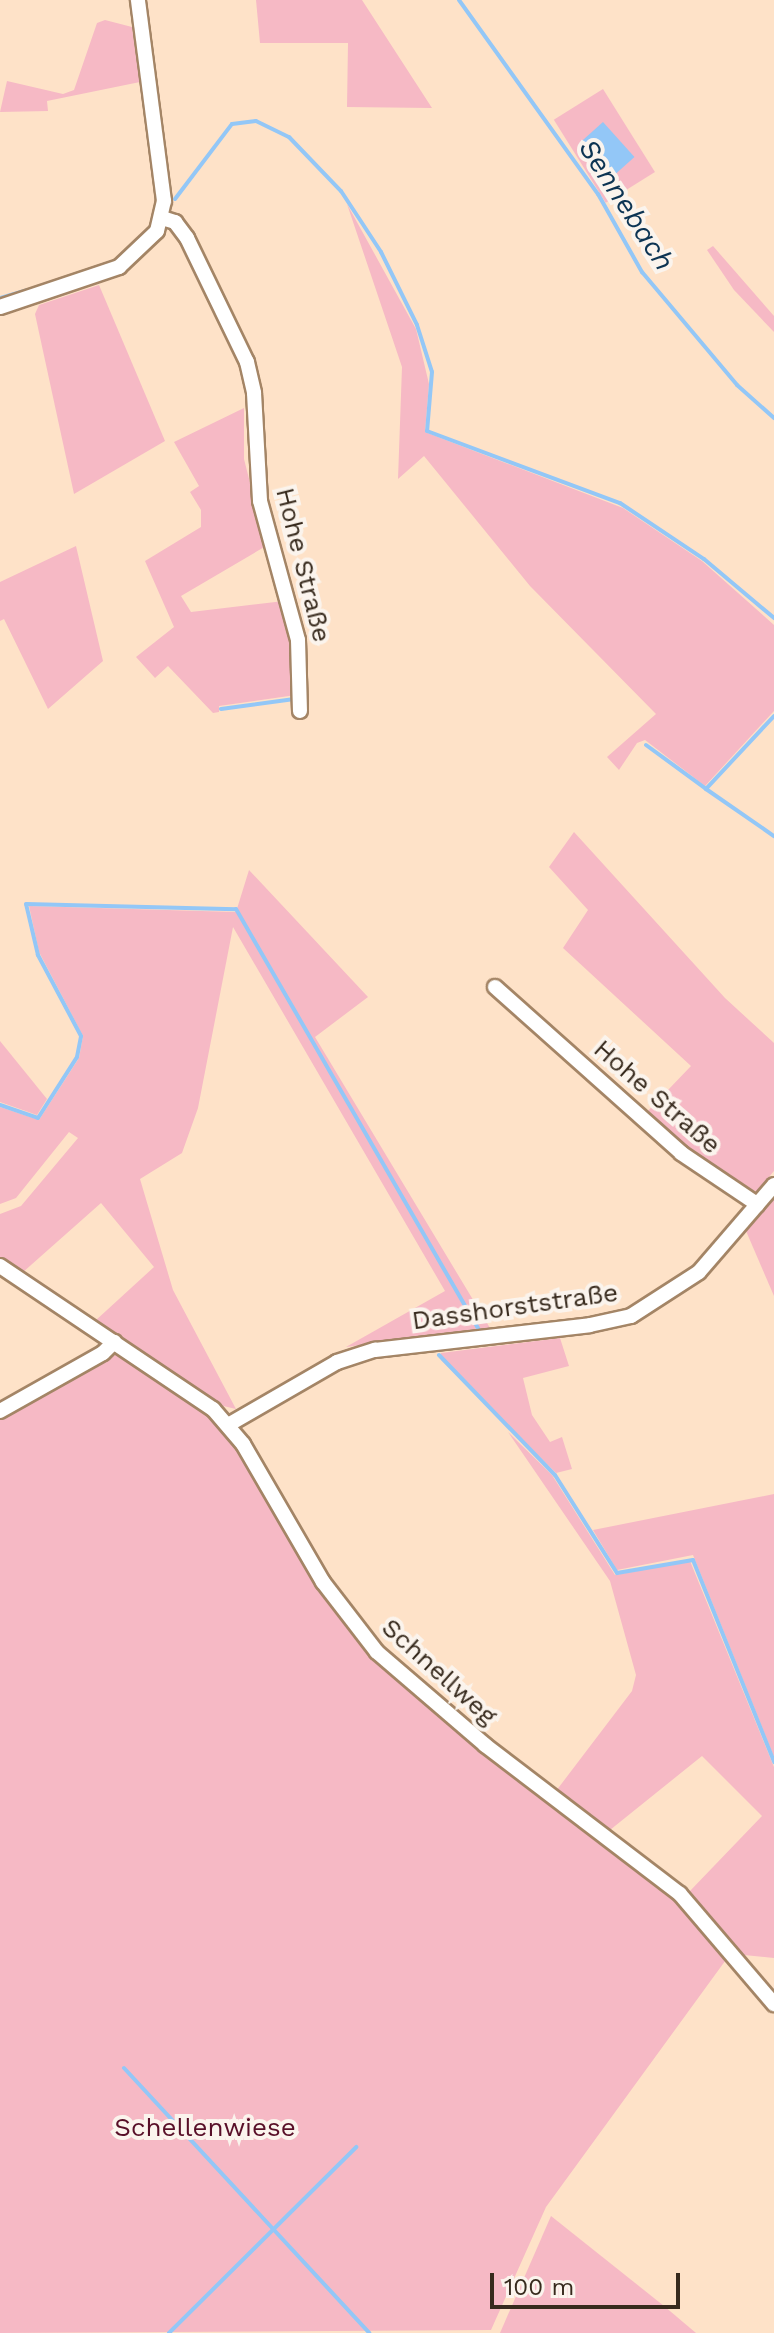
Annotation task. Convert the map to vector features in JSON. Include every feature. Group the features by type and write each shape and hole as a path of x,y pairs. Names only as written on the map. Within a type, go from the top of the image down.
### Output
{"street":[{"path":"0,307 119,267 148,243 162,218 162,185 138,0"},
{"name":"Hohe Straße","path":"162,218 175,222 187,238 247,362 254,393 260,501 298,640 300,711"},
{"name":"Hohe Straße","path":"495,987 681,1153 757,1204"},
{"name":"Dasshorststraße","path":"228,1425 337,1362 375,1350 590,1325 631,1316 699,1272 774,1185"},
{"name":"Schnellweg","path":"0,1266 190,1389 228,1425 323,1582 377,1652 485,1745 680,1894 774,2004"},
{"path":"0,1411 103,1353 114,1342"}],"green space":[{"path":"256,0 362,0 432,108 347,107 348,43 260,43"},
{"path":"105,20 132,27 140,82 47,101 48,111 0,112 7,81 63,94 74,90 97,23"},
{"path":"603,89 655,172 606,203 554,120"},
{"path":"347,204 416,329 429,384 425,432 623,508 702,561 774,625 774,711 705,786 645,740 637,743 619,770 607,757 656,714 530,586 424,456 398,479 402,367"},
{"path":"713,246 774,316 774,332 734,290 707,250"},
{"path":"99,285 165,441 74,494 35,314 39,305"},
{"path":"244,408 244,459 266,546 181,596 191,612 284,601 293,641 296,695 219,706 219,712 213,713 168,666 155,678 136,657 174,627 145,561 201,527 201,510 190,492 199,486 174,442"},
{"path":"76,546 103,661 48,709 4,619 0,621 0,582"},
{"path":"574,832 725,998 774,1043 774,1171 757,1191 740,1189 718,1176 644,1115 691,1066 563,948 588,910 549,867"},
{"path":"249,870 368,997 315,1037 490,1328 346,1347 445,1291 233,927 198,1108 182,1153 140,1179 173,1290 236,1409 219,1405 95,1321 154,1267 101,1203 22,1273 0,1257 0,1214 21,1206 78,1138 69,1132 16,1198 0,1204 0,1107 39,1120 79,1058 83,1036 39,952 29,906 236,912"},
{"path":"0,1041 47,1099 37,1115 0,1102"},
{"path":"774,1197 774,1296 746,1231"},
{"path":"560,1338 569,1366 523,1378 532,1415 550,1442 562,1437 572,1469 556,1473 441,1360 441,1353"},
{"name":"Schellenwiese","path":"119,1353 210,1415 237,1447 318,1586 371,1655 502,1767 653,1879 728,1957 546,2207 491,2330 0,2333 0,1415"},
{"path":"508,1432 552,1475 615,1575 690,1561 774,1767 774,1958 744,1955 689,1892 762,1816 702,1756 610,1830 556,1791 632,1691 636,1675 610,1581"},
{"path":"774,1494 774,1757 693,1555 617,1570 593,1530"},
{"path":"551,2216 664,2306 696,2333 500,2333"}],"water":[{"path":"603,122 634,157 612,177 581,142"}],"waterway":[{"name":"Sennebach","path":"459,0 598,194 642,272 737,385 774,418"},
{"path":"175,199 232,124 256,121 289,137 341,191 381,252 417,325 432,372 427,431 620,503 704,559 774,618"},
{"path":"0,298 28,290"},
{"path":"221,709 294,699"},
{"path":"774,716 706,789 774,836"},
{"path":"646,745 705,788"},
{"path":"0,1105 38,1118 77,1057 81,1036 38,955 26,904 236,909 478,1329"},
{"path":"439,1355 555,1475 617,1573 693,1560 774,1762"},
{"path":"124,2068 369,2333"},
{"path":"169,2333 356,2147"}]}
